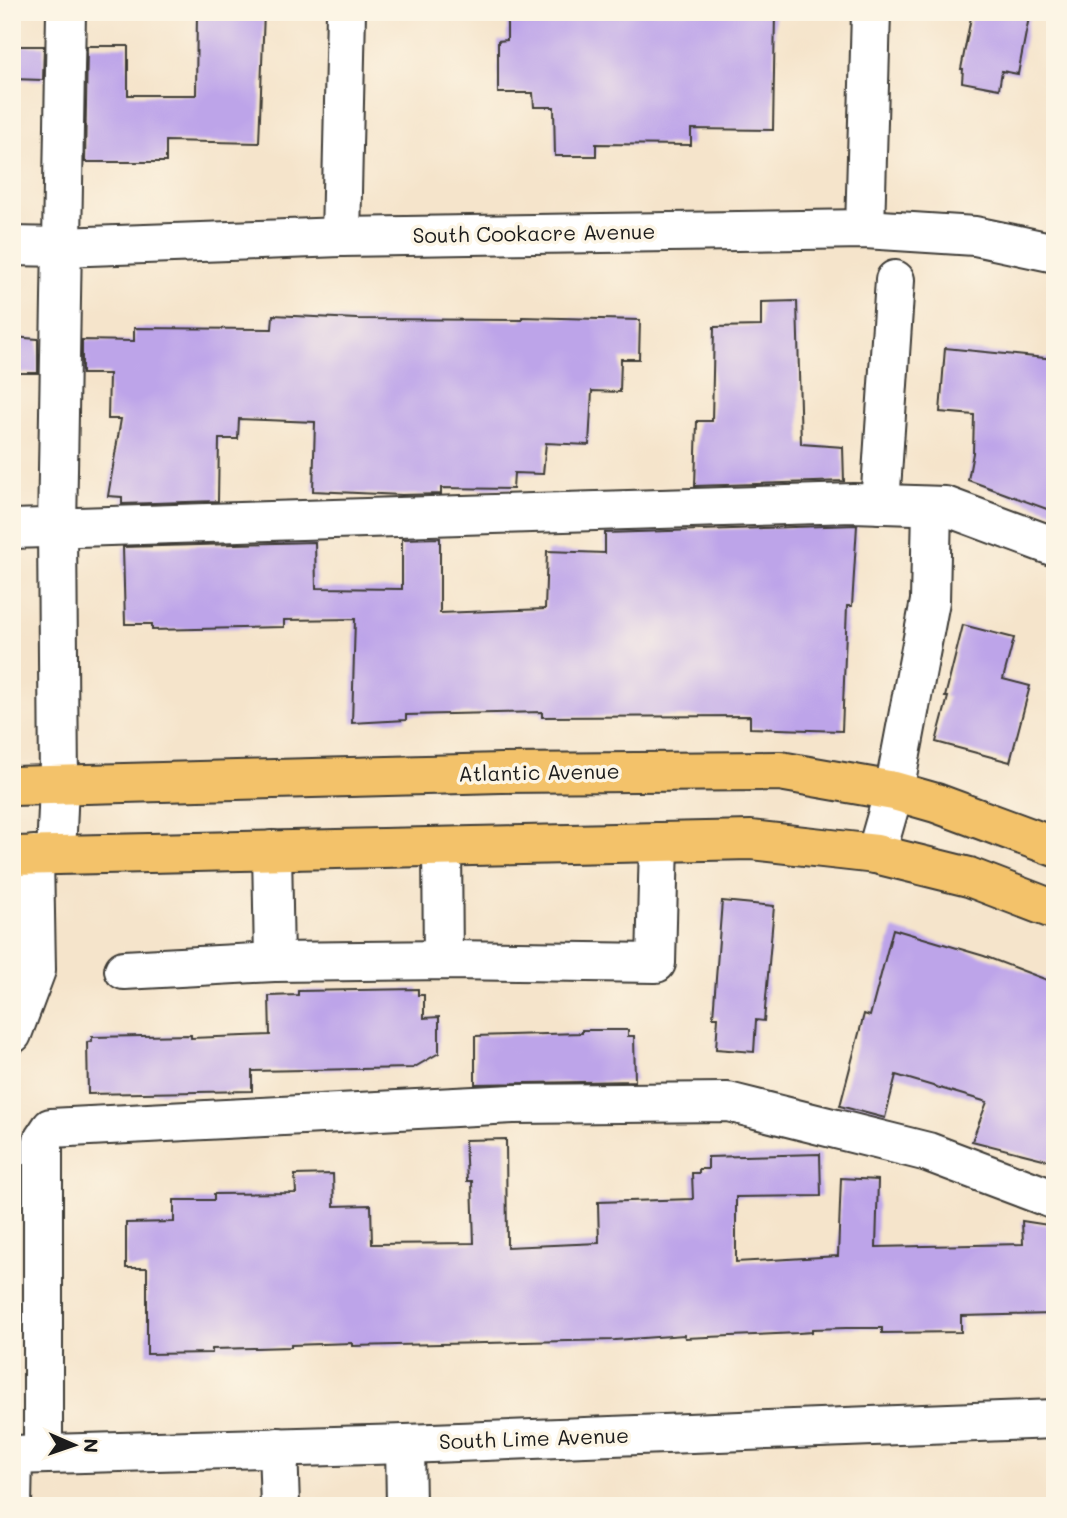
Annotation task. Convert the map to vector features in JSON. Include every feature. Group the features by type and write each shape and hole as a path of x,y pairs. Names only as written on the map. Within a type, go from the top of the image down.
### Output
{"main road":[{"name":"Atlantic Avenue","path":"12,786 501,773 780,771 894,791 936,803 1055,847"},
{"path":"34,855 751,840 876,854 969,877 1055,910"}],"street":[{"path":"12,1034 36,970 34,855 59,785 57,528 66,12"},
{"path":"341,237 346,12"},
{"path":"865,229 871,12"},
{"name":"South Cookacre Avenue","path":"12,246 61,247 341,237 865,229 975,236 1055,253"},
{"path":"880,504 895,280"},
{"path":"12,529 880,504 945,506 1055,547"},
{"path":"876,854 894,791 930,601 932,506"},
{"path":"124,970 274,962 443,960 656,963 659,842"},
{"path":"442,846 443,960"},
{"path":"272,850 274,962"},
{"path":"12,1506 23,1455 43,1140 51,1128 513,1104 728,1102 928,1152 1055,1200"},
{"name":"South Lime Avenue","path":"23,1455 405,1444 1055,1419"},
{"path":"405,1444 406,1506"},
{"path":"278,1447 280,1506"}],"building":[{"path":"197,12 264,12 259,143 166,141 166,162 85,162 87,46 128,46 128,95 196,95"},
{"path":"531,12 775,12 773,130 691,129 691,145 596,144 596,156 555,156 554,107 534,107 533,93 498,93 498,41 507,40 507,15 531,15"},
{"path":"972,12 1030,12 1018,74 1002,71 999,89 962,82 961,69"},
{"path":"12,46 44,46 43,80 12,79"},
{"path":"797,301 801,444 843,447 844,481 695,486 697,421 712,421 714,327 761,326 761,302"},
{"path":"273,315 357,319 522,320 522,317 640,320 639,359 621,359 620,392 592,391 589,445 546,443 543,474 514,473 513,489 441,488 441,494 402,495 313,491 315,422 239,419 238,439 219,439 218,501 122,504 122,497 108,496 121,419 108,419 109,374 82,374 82,340 134,341 134,328 272,329"},
{"path":"12,337 38,339 38,373 12,373"},
{"path":"945,348 1055,359 1055,512 968,480 973,453 974,415 940,412"},
{"path":"857,525 852,606 847,606 842,731 750,728 750,716 542,717 542,712 406,715 406,720 352,723 355,619 284,620 284,627 152,630 152,624 125,624 123,547 315,542 316,588 402,589 402,539 440,538 440,613 545,609 547,551 605,553 605,533"},
{"path":"963,625 1014,638 1003,679 1030,686 1010,762 936,742"},
{"path":"722,901 774,906 764,1021 756,1020 754,1052 716,1049 718,1017 713,1017"},
{"path":"893,929 984,956 1055,983 1055,1162 972,1141 987,1102 896,1075 885,1118 840,1106 864,1014 870,1016"},
{"path":"418,989 418,995 424,995 424,1018 439,1017 439,1053 413,1068 252,1071 252,1091 88,1094 87,1042 92,1041 92,1037 191,1035 191,1038 270,1035 269,996 298,995 298,991"},
{"path":"582,1030 628,1030 628,1036 634,1036 635,1081 475,1084 475,1036 582,1033"},
{"path":"506,1139 507,1247 599,1243 598,1202 693,1199 692,1173 699,1173 699,1169 708,1169 708,1157 820,1154 821,1196 736,1197 736,1262 838,1256 841,1178 878,1180 876,1247 1023,1244 1022,1221 1055,1226 1055,1314 961,1316 961,1332 882,1333 882,1328 846,1328 685,1338 684,1335 615,1340 352,1346 352,1343 212,1349 212,1353 147,1354 147,1268 126,1268 126,1223 174,1222 174,1200 214,1200 214,1194 296,1193 295,1175 333,1174 334,1206 371,1205 372,1244 474,1243 472,1181 467,1181 465,1140"}]}
